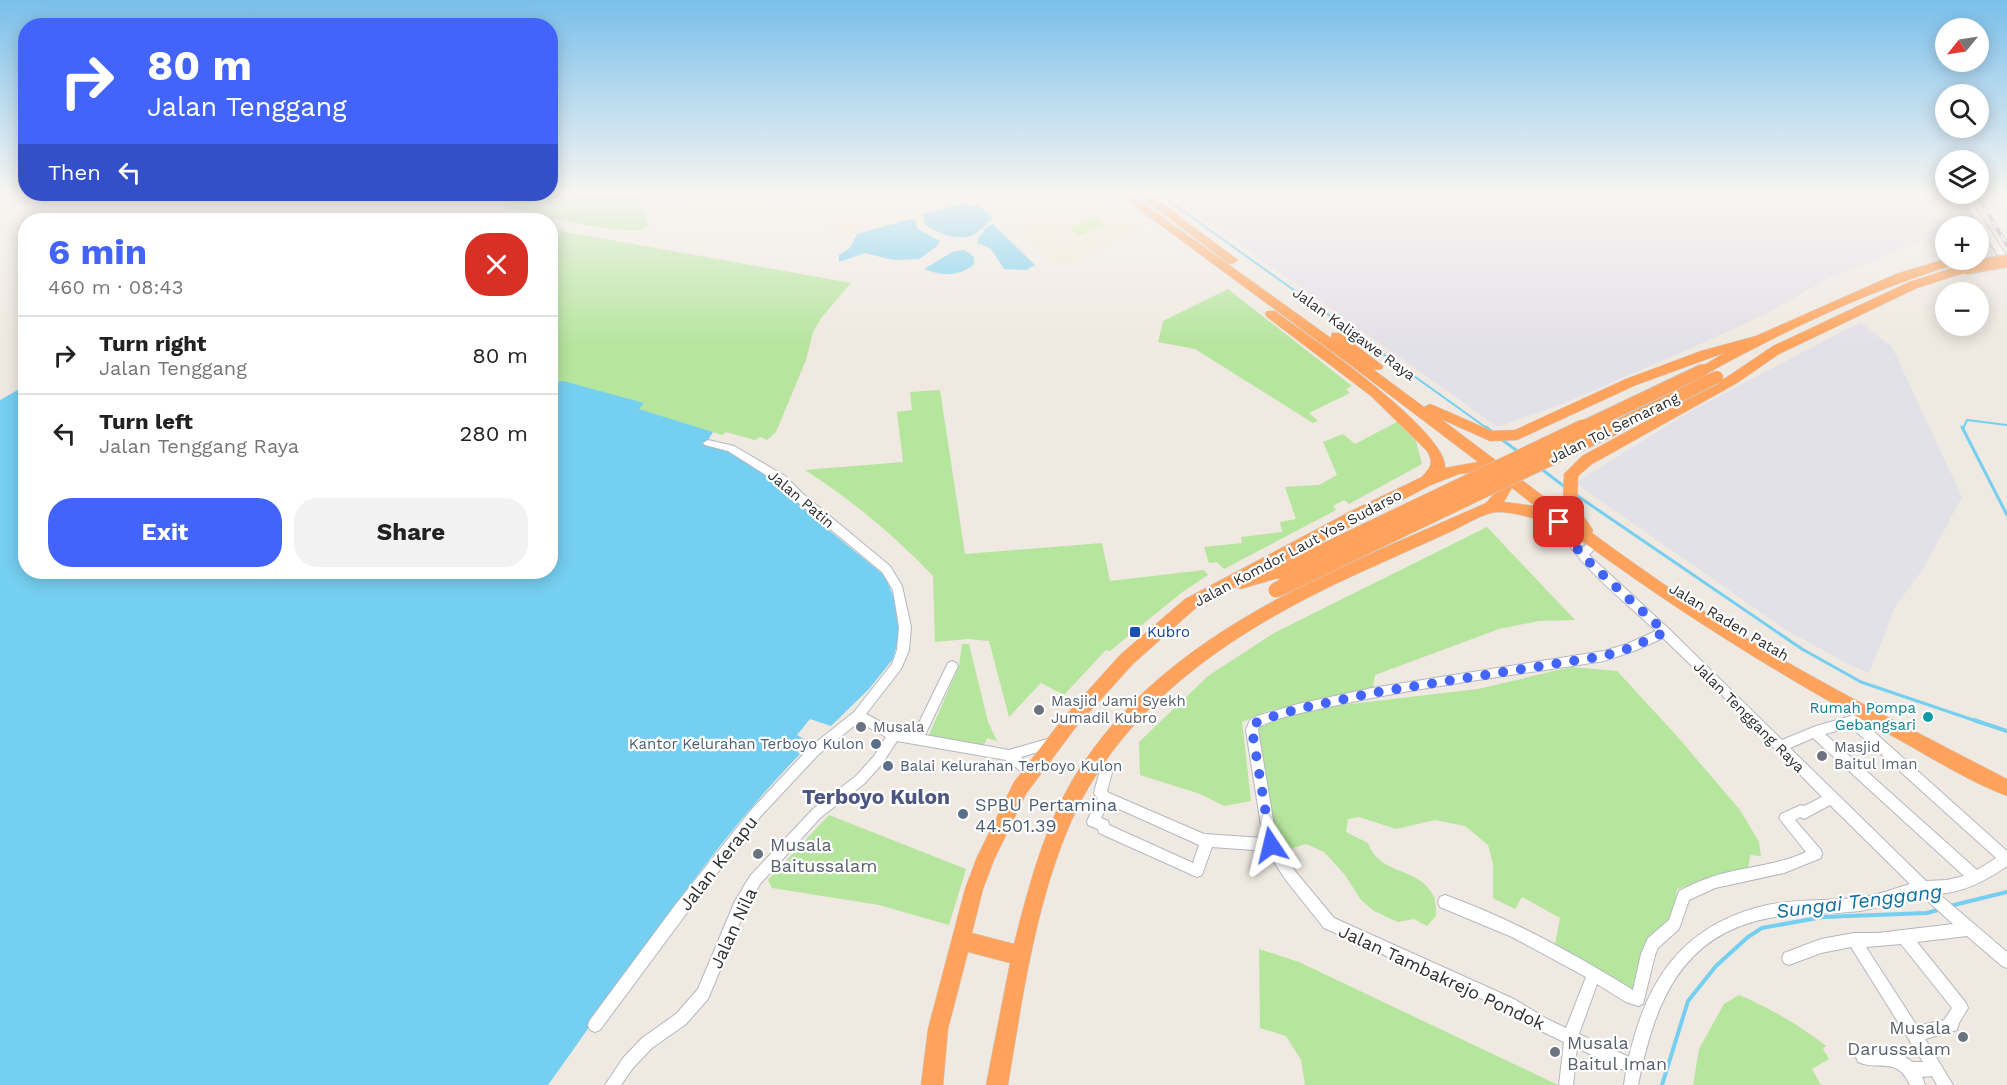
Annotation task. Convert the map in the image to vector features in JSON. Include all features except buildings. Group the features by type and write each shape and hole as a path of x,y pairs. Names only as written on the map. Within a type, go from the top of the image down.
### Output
{"highway":[{"path":"1178,244 1377,393"},
{"name":"Jalan Kaligawe Raya","path":"1192,244 1305,326"},
{"name":"Jalan Kaligawe Raya","path":"1201,244 1413,398 1474,436"},
{"path":"1210,244 1396,380 1413,398"},
{"path":"1989,254 2007,251"},
{"name":"Jalan Tol Semarang","path":"1989,262 2007,262"},
{"name":"Jalan Tol Semarang","path":"1209,592 1280,572 1703,370 1760,339 1900,277 1935,269"},
{"name":"Jalan Tol Semarang","path":"1238,628 1276,590 1943,270"},
{"path":"1305,326 1426,440 1437,455 1438,470 1426,481"},
{"path":"1305,326 1504,476 1543,497"},
{"path":"1474,436 1511,436 1523,433 1631,382 1706,354 1760,339"},
{"path":"1586,541 1570,508 1571,474 1587,460 1732,380 1778,349"},
{"path":"997,1085 1006,1027 1039,885 1057,832 1097,758 1129,718 1187,665 1238,628 1315,586 1491,507 1501,498 1505,490 1504,476 1474,436"},
{"name":"Jalan Raden Patah","path":"1474,436 1543,497 1586,541"},
{"name":"Jalan Komdor Laut Yos Sudarso","path":"932,1085 938,1029 974,889 986,857 1030,772 1127,659 1173,618 1209,592 1426,481 1455,469 1474,466 1504,476"},
{"name":"Jalan Raden Patah","path":"1504,476 1586,541 1703,609 1865,714 2007,788"},
{"path":"1491,507 1534,510 1559,522 1586,541"},
{"name":"Jalan Raden Patah","path":"1865,714 2007,777"},
{"path":"961,940 1021,956"}],"street":[{"path":"1995,244 2007,262"},
{"name":"Jalan Patin","path":"708,442 731,448 774,474 886,569"},
{"name":"Jalan Tenggang Raya","path":"1586,541 1665,632 1780,746 1829,799 1964,926"},
{"name":"Jalan Kerapu","path":"595,1025 756,813 814,751 858,716 897,666 903,651 905,627 898,589 886,569"},
{"path":"1097,758 1107,769 1100,793 1105,797 1207,841 1271,845 1252,730 1254,724 1261,720 1298,709 1372,693 1604,656 1630,648 1665,632"},
{"path":"917,739 952,666"},
{"path":"1631,1085 1650,1010 1673,966 1680,958 1722,928 1741,918 1768,912 1863,903 1955,885 1976,878 2007,859 1865,714 1780,746"},
{"path":"858,716 894,735 1009,755 1054,742"},
{"path":"1815,732 1976,878"},
{"name":"Jalan Nila","path":"612,1085 647,1043 681,1019 704,994 740,906 755,880 817,813 860,780 878,760 894,735"},
{"path":"1009,755 1030,772"},
{"path":"1105,797 1093,821 1112,833 1168,860 1197,871 1207,841"},
{"path":"1445,902 1476,912 1560,953 1631,997 1638,999 1648,954 1653,943 1674,924 1684,896 1707,885 1795,864 1816,854 1785,818 1800,811 1804,813 1829,799"},
{"name":"Jalan Tambakrejo Pondok","path":"1271,845 1290,875 1329,923 1509,1004 1571,1038 1634,1067"},
{"path":"1789,957 1821,946 1854,940 1904,937 1964,926 2007,961"},
{"path":"1904,937 1961,1008 1952,1021 1952,1025 1915,1034"},
{"path":"1854,940 1946,1085"},
{"path":"1566,1085 1571,1038 1594,975"},
{"path":"1863,1057 1897,1059 1911,1070 1918,1085"},
{"path":"1911,1070 1936,1068"}],"shaded area":[{"path":"1033,244 1110,244 1059,266"},
{"path":"1239,244 1915,244 1825,280 1766,314 1567,402 1498,427"},
{"path":"1860,322 1892,347 1962,497 1923,569 1895,607 1869,673 1786,630 1575,483 1689,412"}],"green space":[{"path":"558,244 632,244 851,283 822,317 813,332 806,360 776,432 767,440 760,437 755,440 726,432 722,435 638,409 643,404 558,386"},
{"path":"1228,289 1352,386 1346,389 1350,393 1309,413 1318,421 1313,423 1195,349 1158,342 1163,321"},
{"path":"940,390 965,554 1102,543 1110,581 1204,570 1208,575 1181,593 1110,651 1106,650 1064,695 1041,683 1009,717 989,641 968,639 935,642 933,576 872,519 805,470 903,462 897,412 912,410 910,392"},
{"path":"1397,422 1416,441 1422,464 1349,504 1344,500 1333,506 1336,510 1224,569 1217,562 1209,563 1204,547 1242,543 1241,537 1282,532 1280,522 1296,519 1285,487 1319,485 1337,475 1323,442 1343,434 1355,444"},
{"path":"1487,527 1575,620 1539,621 1499,629 1375,675 1373,688 1268,711 1242,722 1251,801 1224,806 1200,794 1140,775 1139,742 1208,676 1274,633"},
{"path":"962,644 969,644 988,722 997,741 987,738 983,747 928,737 959,666"},
{"path":"1571,667 1617,671 1740,810 1759,842 1761,856 1750,855 1748,871 1677,889 1674,913 1644,944 1632,989 1555,944 1560,918 1522,897 1515,909 1493,898 1493,864 1488,845 1465,826 1435,820 1396,829 1359,817 1348,819 1346,832 1368,843 1373,854 1381,861 1428,887 1435,899 1436,916 1427,926 1414,919 1398,922 1374,911 1361,900 1345,875 1324,852 1306,844 1283,851 1265,836 1254,726 1265,720 1325,707 1478,689"},
{"path":"829,815 966,869 949,925 879,905 772,888 768,880"},
{"path":"1259,949 1299,962 1558,1085 1305,1085 1301,1060 1286,1036 1260,1028"},
{"path":"1739,995 1784,1018 1826,1046 1823,1049 1829,1059 1812,1069 1821,1085 1693,1085 1699,1049 1724,1004"}],"water":[{"path":"852,244 938,244 919,259 893,260 865,253 839,262 839,255 850,248"},
{"path":"979,244 1013,244 1035,265 1026,270 1004,269 991,249"},
{"path":"965,250 974,257 974,264 963,271 944,274 924,269 954,251"},
{"path":"563,381 644,403 639,409 713,432 706,443 741,455 766,472 820,523 885,576 896,603 899,637 893,659 869,689 831,726 810,719 797,735 811,743 774,782 705,865 548,1085 0,1085 0,400 18,390 18,579 558,579 558,382"}],"waterway":[{"path":"1229,244 1488,429"},
{"name":"Sungai Tenggang","path":"1963,429 1967,420 2007,425"},
{"path":"1486,427 1491,431"},
{"name":"Sungai Tenggang","path":"1963,429 2007,515"},
{"path":"1501,439 1520,453"},
{"path":"1540,468 1565,487"},
{"path":"1576,495 1802,649 1861,682 1979,722"},
{"path":"1974,720 2007,731"},
{"name":"Sungai Tenggang","path":"1950,906 2007,892"},
{"name":"Sungai Tenggang","path":"1662,1085 1688,1001 1716,966 1748,937 1762,928 1823,917 1927,913 1941,909"}],"place":[{"name":"Kubro","path":"1135,632"},
{"name":"Masjid Jami Syekh Jumadil Kubro","path":"1039,710"},
{"name":"Rumah Pompa Gebangsari","path":"1928,717"},
{"name":"Musala","path":"861,727"},
{"name":"Kantor Kelurahan Terboyo Kulon","path":"876,744"},
{"name":"Masjid Baitul Iman","path":"1822,756"},
{"name":"Balai Kelurahan Terboyo Kulon","path":"888,766"},
{"name":"SPBU Pertamina 44.501.39","path":"963,814"},
{"name":"Musala Baitussalam","path":"758,854"},
{"name":"Musala Darussalam","path":"1963,1037"},
{"name":"Musala Baitul Iman","path":"1555,1052"}],"district":[{"name":"Terboyo Kulon","path":"876,796"}],"route":[{"path":"1271,845 1252,730 1254,724 1261,720 1298,709 1372,693 1604,656 1630,648 1665,632 1591,564 1570,541 1559,522"}]}
